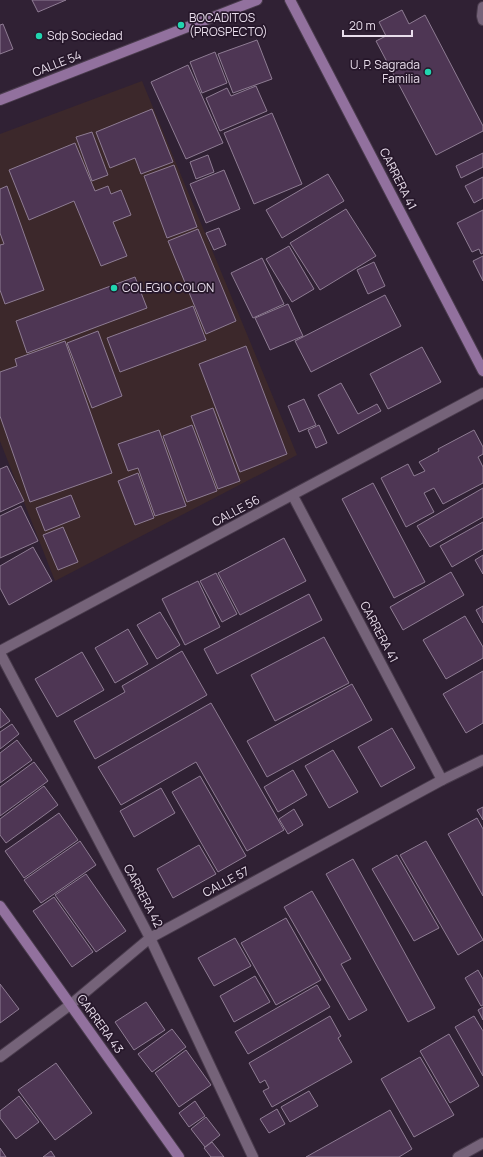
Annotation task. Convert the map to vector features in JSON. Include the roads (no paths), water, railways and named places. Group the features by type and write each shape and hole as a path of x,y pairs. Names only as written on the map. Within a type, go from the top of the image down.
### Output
{"street":[{"name":"CALLE 54","path":"0,100 257,0"},
{"name":"CARRERA 41","path":"290,0 483,371"},
{"path":"483,7 483,20"},
{"name":"CALLE 56","path":"0,652 483,393"},
{"name":"CARRERA 41","path":"293,496 442,780"},
{"name":"CARRERA 42","path":"0,652 150,938 253,1157"},
{"name":"CALLE 57","path":"0,1056 70,1004 150,938 442,780 483,760"},
{"name":"CARRERA 43","path":"0,906 179,1157"},
{"path":"458,1157 483,1143"}],"place":[{"name":"BOCADITOS (PROSPECTO)","path":"181,25"},
{"name":"Sdp Sociedad","path":"39,36"},
{"name":"U. P. Sagrada Familia","path":"428,72"},
{"name":"COLEGIO COLON","path":"114,288"}]}
